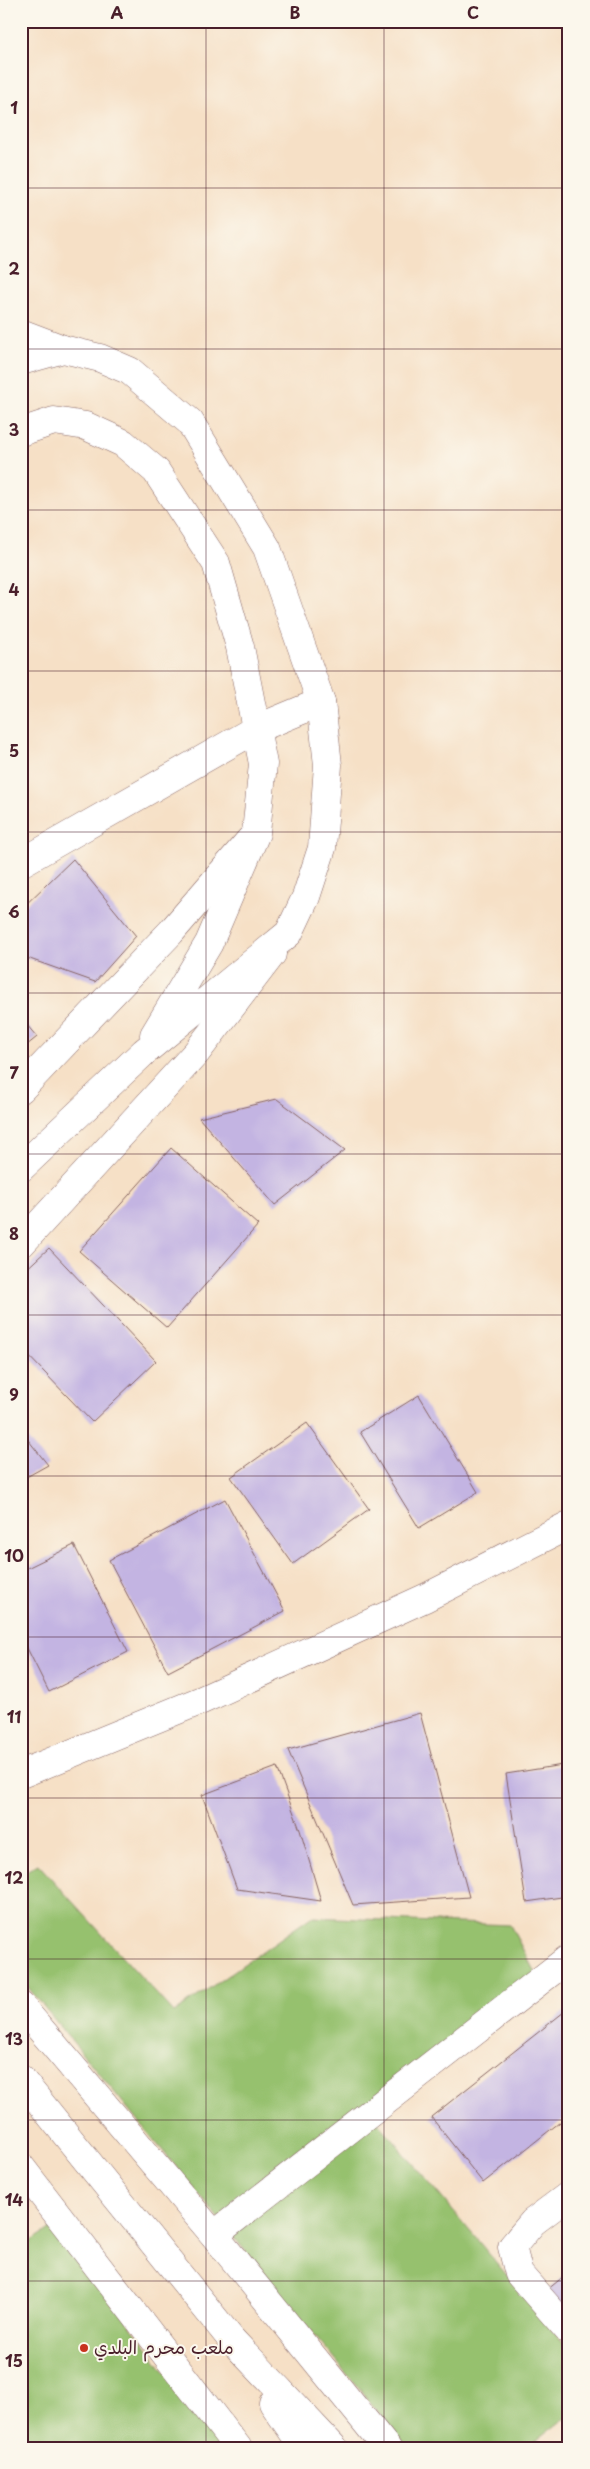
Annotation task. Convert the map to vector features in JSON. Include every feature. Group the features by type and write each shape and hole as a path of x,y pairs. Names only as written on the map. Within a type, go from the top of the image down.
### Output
{"street":[{"path":"21,333 64,349 100,358 130,371 190,422 267,548 321,702 328,765 322,848 306,897 288,933 196,1053 21,1244"},
{"path":"21,361 64,349"},
{"path":"21,432 54,421 86,426 123,443 156,471 216,563 240,647 263,764 256,833 209,943 144,1052"},
{"path":"21,863 256,729 321,702"},
{"path":"21,1089 171,932 256,833"},
{"path":"21,1168 144,1052 288,933"},
{"path":"21,1774 202,1700 425,1598 569,1525"},
{"path":"214,2235 569,1958"},
{"path":"21,2006 214,2235 387,2448"},
{"path":"21,2079 231,2339 334,2448"},
{"path":"21,2167 238,2448"},
{"path":"569,2195 532,2222 512,2247 519,2274 569,2331"},
{"path":"231,2339 304,2448"}],"green space":[{"path":"38,1864 174,2013 311,1917 510,1925 543,1988 373,2116 569,2349 569,2415 527,2448 408,2448 21,1979 21,1874"},
{"name":"ملعب محرم البلدي","path":"56,2225 222,2448 21,2448 21,2248"}],"building":[{"path":"73,859 136,936 95,982 27,958 21,942 21,909"},
{"path":"21,1018 37,1037 21,1050"},
{"path":"277,1099 345,1150 275,1205 199,1118"},
{"path":"171,1148 258,1225 167,1328 79,1251"},
{"path":"49,1248 156,1361 92,1422 21,1348 21,1274"},
{"path":"419,1395 478,1492 419,1528 360,1432"},
{"path":"307,1423 369,1509 293,1564 231,1477"},
{"path":"21,1431 48,1465 21,1480"},
{"path":"225,1499 285,1611 168,1672 109,1560"},
{"path":"74,1545 128,1652 49,1692 21,1636 21,1571"},
{"path":"420,1713 469,1897 353,1905 288,1750"},
{"path":"569,1764 569,1896 526,1902 506,1774"},
{"path":"277,1767 300,1830 321,1901 237,1889 202,1795"},
{"path":"569,2008 569,2115 483,2183 431,2117"},
{"path":"569,2272 569,2314 547,2290"}],"place":[{"name":"ملعب محرم البلدي","path":"84,2348"}]}
